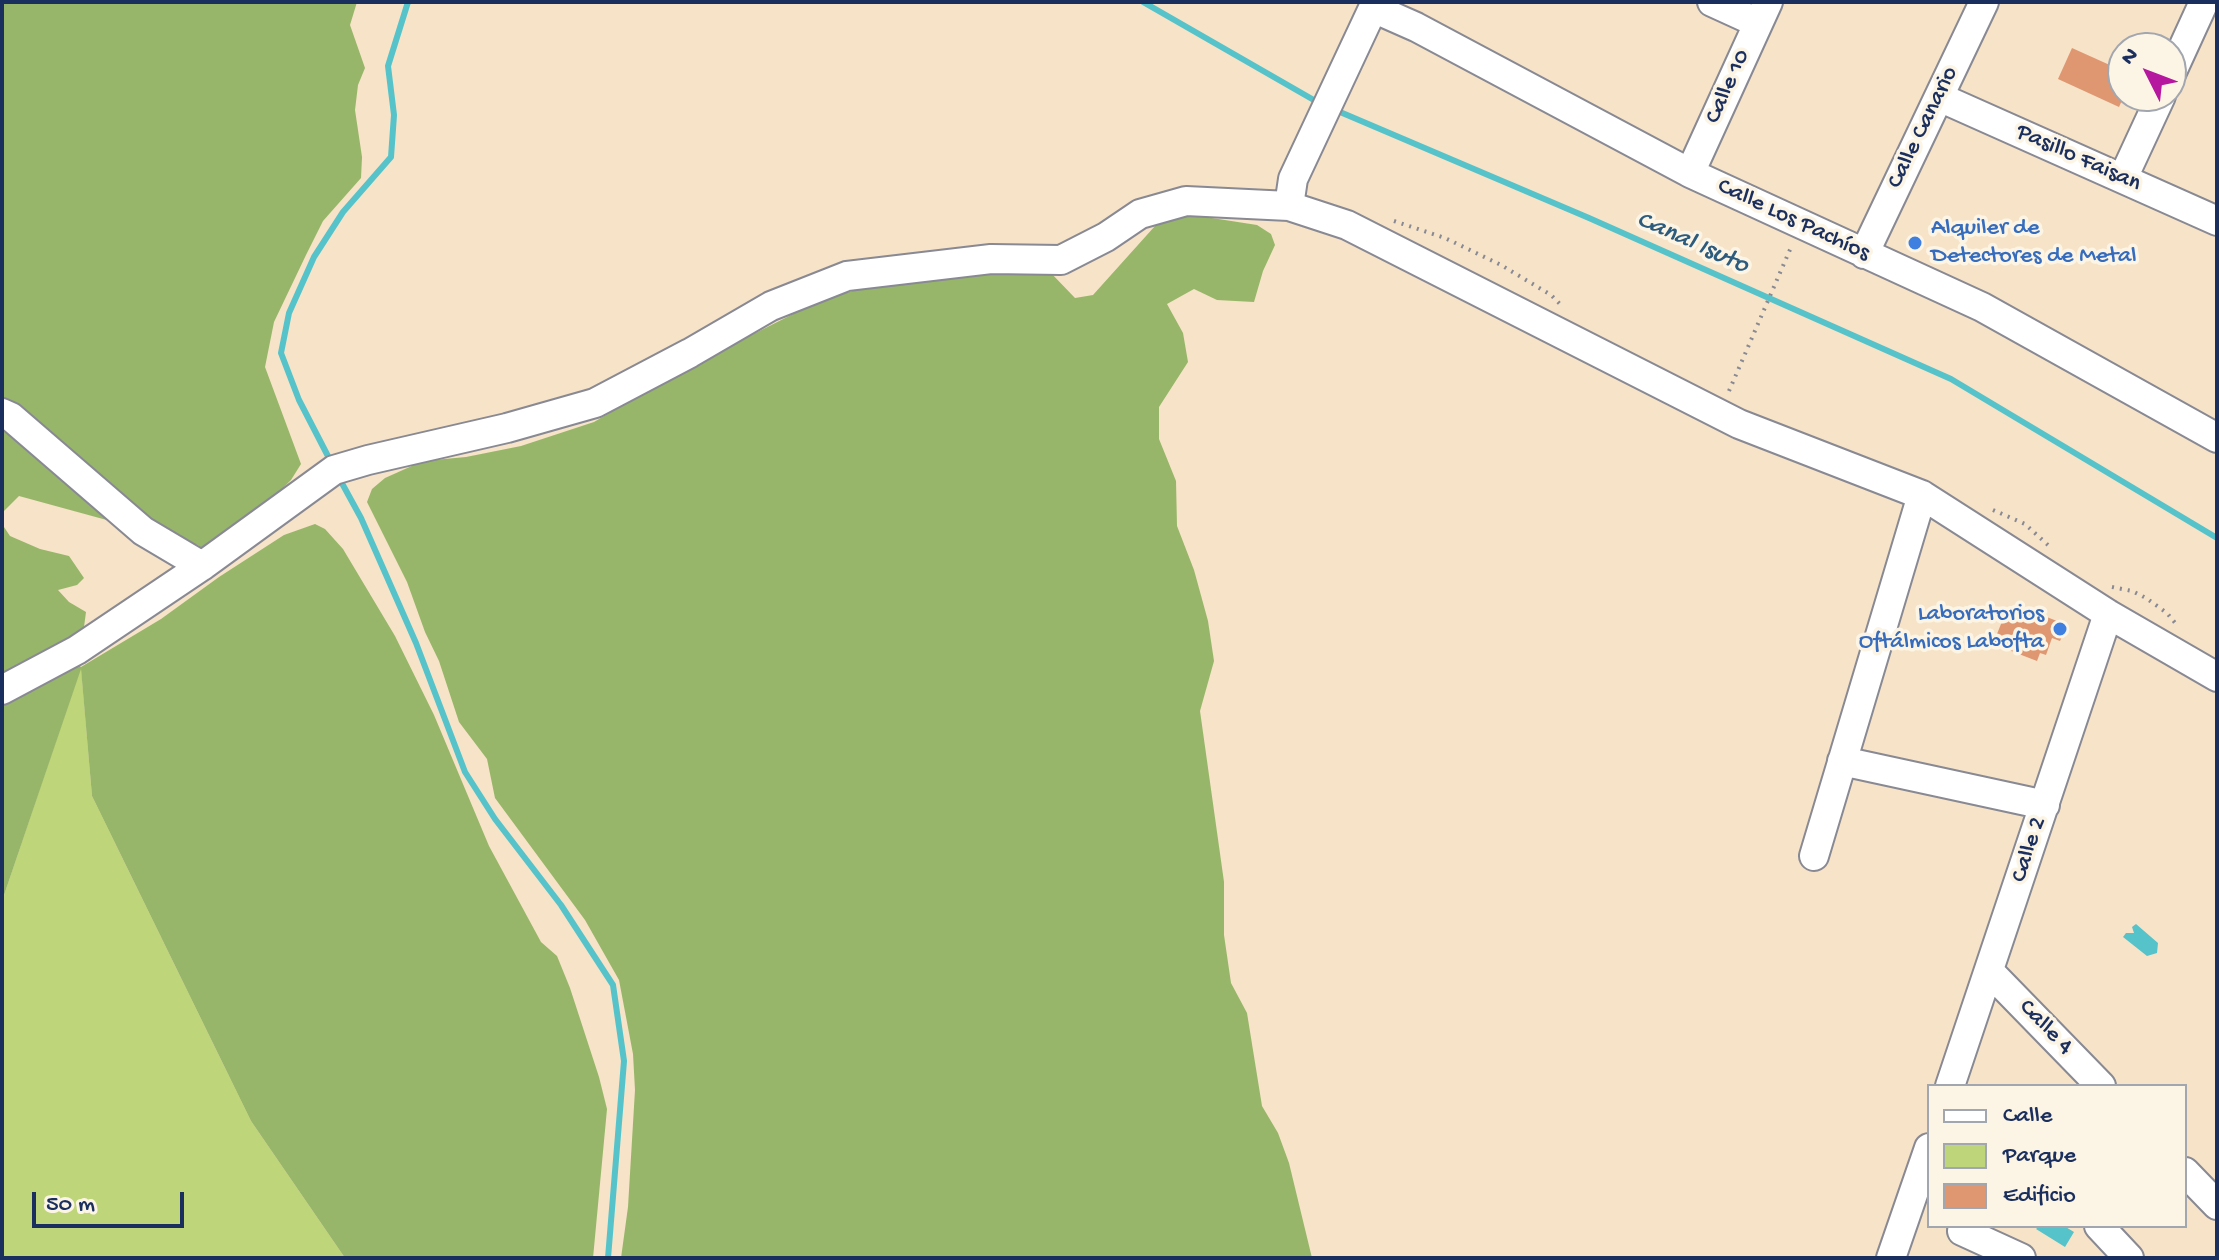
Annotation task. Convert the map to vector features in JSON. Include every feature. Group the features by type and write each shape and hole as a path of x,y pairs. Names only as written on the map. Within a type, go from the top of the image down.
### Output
{"street":[{"path":"1712,2 1763,12"},
{"name":"Calle Canario","path":"1864,254 1984,2"},
{"path":"2187,39 2204,2"},
{"path":"1291,192 1375,5"},
{"name":"Calle Los Pachíos","path":"1375,5 1690,173 1982,307 2216,435"},
{"name":"Calle 10","path":"1690,173 1763,12"},
{"name":"Pasillo Faisan","path":"1939,97 2217,221"},
{"path":"2123,178 2154,112"},
{"path":"2,690 77,650 202,566 334,470 595,403 771,306 847,276 991,259 1061,260 1106,237 1140,214 1186,201 1291,192 1347,225 1739,424 1922,495 2108,614 2217,677"},
{"path":"2,413 11,417 143,531 202,566"},
{"path":"1814,856 1922,495"},
{"name":"Calle 2","path":"1951,1084 2108,614"},
{"path":"1842,761 2045,805"},
{"name":"Calle 4","path":"1989,971 2099,1084"},
{"path":"1891,1258 1927,1154"},
{"path":"2187,1174 2217,1205"},
{"path":"2101,1228 2129,1258"},
{"path":"1962,1231 2011,1244"}],"path":[{"path":"1739,369 1800,224"}],"green space":[{"path":"2,2 357,2 350,25 365,68 358,85 355,110 362,157 361,178 323,221 274,322 265,367 301,464 291,480 272,499 203,550 198,545 19,496 2,513"},
{"path":"1186,214 1257,225 1271,234 1275,245 1254,302 1217,300 1194,289 1167,304 1183,333 1188,362 1159,407 1159,439 1176,481 1177,526 1194,570 1208,621 1214,661 1200,711 1224,882 1224,935 1231,983 1247,1013 1262,1106 1278,1133 1289,1163 1312,1258 621,1258 628,1207 635,1090 633,1054 619,980 585,920 495,798 487,759 459,722 439,661 407,582 367,502 372,489 385,478 423,461 466,457 521,446 594,422 686,368 815,303 890,279 927,272 1049,271 1075,298 1093,295 1155,226"},
{"path":"2,524 10,536 40,549 69,556 84,578 77,585 58,590 69,602 86,612 84,627 58,648 81,667 161,619 284,535 315,524 325,529 343,549 395,636 434,715 489,846 541,942 557,956 570,988 607,1109 593,1258 345,1258 251,1121 92,796 81,669 2,901"},
{"path":"81,667 92,796 251,1121 345,1258 2,1258 2,901"}],"water":[{"path":"2136,924 2158,943 2157,953 2147,956 2123,937 2126,933 2134,933 2132,927"},
{"path":"2067,1228 2074,1232 2065,1247 2036,1229"}],"building":[{"path":"2072,48 2107,64 2107,101 2058,79"},
{"path":"2019,606 2067,625 2060,641 2052,638 2046,655 2040,653 2037,661 1993,644 2005,614 2014,618"}],"waterway":[{"path":"331,462 299,400 281,353 289,313 314,257 343,212 391,157 394,115 388,66 408,2"},
{"name":"Canal Isuto","path":"1143,2 1319,103"},
{"name":"Canal Isuto","path":"1333,109 1589,218 1951,379 2217,538"},
{"path":"338,476 361,518 416,643 465,772 495,819 561,905 613,985 624,1061 608,1258"}],"place":[{"name":"Alquiler de Detectores de Metal","path":"1915,243"},
{"name":"Laboratorios Oftálmicos Labofta","path":"2060,629"}]}
